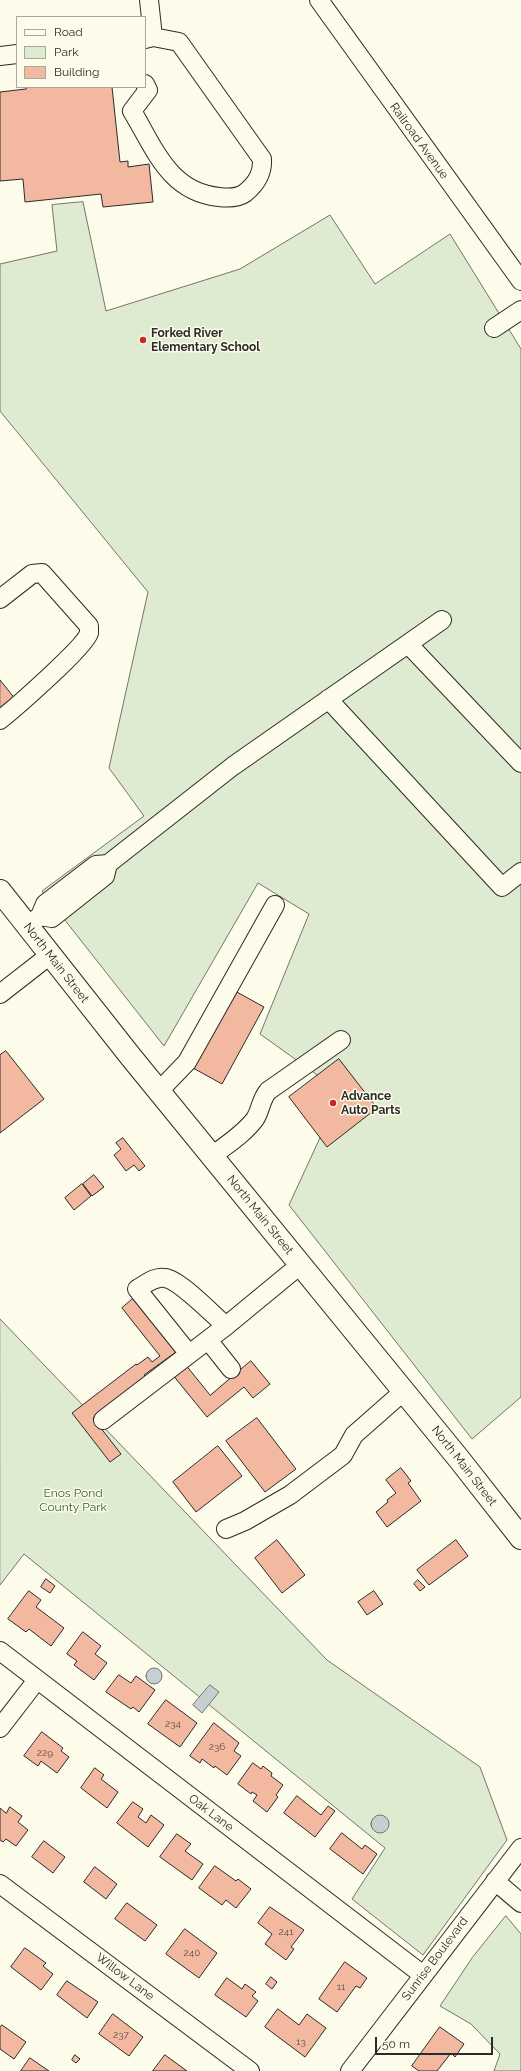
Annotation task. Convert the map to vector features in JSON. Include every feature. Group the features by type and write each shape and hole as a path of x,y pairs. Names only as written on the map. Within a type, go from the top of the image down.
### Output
{"highway":[{"name":"North Main Street","path":"0,891 34,921 50,955 459,1459 521,1538"}],"street":[{"path":"147,87 132,111 165,166 176,180 198,193 226,198 241,195 253,186 260,175 262,159 179,42 149,38 149,0"},
{"name":"Railroad Avenue","path":"319,0 521,281"},
{"path":"0,56 16,54"},
{"path":"494,328 521,310"},
{"path":"0,599 32,574 42,573 89,626 89,633 79,647 16,708 0,720"},
{"path":"34,921 52,918 104,876 108,864 233,766 442,620"},
{"path":"408,644 521,763"},
{"path":"328,699 502,887 521,872"},
{"path":"159,1091 187,1062 275,905"},
{"path":"0,994 50,955"},
{"path":"212,1156 241,1133 255,1118 261,1099 268,1091 342,1040"},
{"path":"103,1420 226,1326 300,1264"},
{"path":"189,1354 137,1289 154,1279 165,1278 176,1282 226,1326"},
{"path":"208,1340 230,1369"},
{"path":"226,1529 245,1521 290,1495 337,1459 343,1454 354,1435 404,1391"},
{"name":"Oak Lane","path":"0,1651 422,1976"},
{"path":"0,1728 37,1680"},
{"name":"Sunrise Boulevard","path":"350,2071 521,1848"},
{"path":"495,1881 521,1903"},
{"name":"Willow Lane","path":"0,1884 250,2071"}],"green space":[{"path":"83,202 106,311 240,269 330,215 375,284 450,234 521,349 521,1397 472,1439 289,1205 341,1092 260,1034 309,914 258,883 164,1046 42,891 144,816 109,768 148,592 0,411 0,264 57,251 52,205"},
{"name":"Enos Pond County Park","path":"0,1319 327,1660 480,1767 507,1840 423,1955 352,1899 385,1848 24,1554 0,1585"},
{"path":"506,1916 521,1934 521,2071 494,2071 500,2054 471,2024 440,2006 472,1958"}],"shaded area":[{"path":"151,1668 157,1668 162,1673 160,1682 157,1684 151,1684 146,1679 146,1673"},
{"path":"210,1685 219,1692 202,1713 193,1705"},
{"path":"380,1815 386,1818 389,1824 386,1830 380,1833 374,1830 371,1824 374,1818"}],"building":[{"path":"112,88 120,162 128,161 128,167 149,164 153,202 103,207 101,194 25,202 23,179 0,181 0,92 26,89"},
{"path":"0,680 16,700 0,712"},
{"path":"235,991 264,1007 222,1084 193,1068"},
{"path":"6,1051 44,1099 0,1133 0,1055"},
{"name":"Advance Auto Parts","path":"339,1059 377,1108 327,1147 289,1097"},
{"path":"123,1138 145,1166 139,1171 134,1165 126,1171 114,1155 121,1149 116,1143"},
{"path":"94,1175 104,1187 92,1196 83,1184"},
{"path":"82,1184 91,1196 74,1210 65,1198"},
{"path":"134,1298 176,1352 144,1375 146,1377 93,1418 121,1454 110,1462 72,1413 136,1364 137,1365 148,1357 152,1362 160,1356 122,1308"},
{"path":"251,1361 270,1384 253,1398 244,1387 207,1417 172,1374 185,1364 210,1395"},
{"path":"257,1418 296,1469 265,1492 226,1441"},
{"path":"218,1446 242,1476 196,1512 173,1482"},
{"path":"401,1468 411,1481 408,1483 421,1501 387,1527 376,1512 396,1493 386,1480"},
{"path":"277,1540 305,1575 282,1593 255,1558"},
{"path":"456,1540 468,1556 429,1585 417,1570"},
{"path":"46,1579 55,1586 50,1593 41,1587"},
{"path":"418,1580 425,1587 420,1591 414,1584"},
{"path":"29,1591 41,1600 36,1607 64,1628 51,1646 29,1629 26,1632 8,1619"},
{"path":"374,1591 383,1604 367,1615 358,1602"},
{"path":"83,1632 101,1646 95,1654 107,1663 94,1680 74,1665 77,1661 67,1654"},
{"path":"119,1675 131,1683 136,1676 155,1690 139,1712 133,1707 131,1709 106,1692"},
{"path":"166,1700 197,1723 180,1747 148,1724"},
{"path":"214,1723 239,1743 234,1751 241,1756 227,1775 202,1759 200,1763 190,1756"},
{"path":"42,1732 63,1748 61,1751 69,1757 57,1773 41,1761 38,1766 24,1756"},
{"path":"253,1763 261,1769 263,1766 272,1773 271,1776 283,1785 276,1795 278,1797 267,1812 253,1801 257,1795 252,1792 251,1794 238,1784"},
{"path":"95,1768 104,1775 101,1779 118,1792 107,1808 81,1788"},
{"path":"297,1796 321,1815 328,1806 335,1811 315,1837 284,1813"},
{"path":"133,1802 143,1809 138,1817 146,1823 151,1815 164,1825 148,1847 117,1823"},
{"path":"10,1807 22,1816 18,1822 28,1830 16,1846 6,1839 3,1842 0,1840 0,1808 6,1813"},
{"path":"342,1833 362,1849 365,1845 377,1854 363,1874 330,1849"},
{"path":"177,1834 191,1844 185,1851 203,1864 192,1880 160,1857"},
{"path":"44,1841 65,1857 53,1873 32,1857"},
{"path":"215,1866 236,1881 238,1879 251,1889 236,1908 226,1900 222,1905 199,1888"},
{"path":"95,1867 117,1884 106,1899 84,1882"},
{"path":"127,1903 157,1925 145,1941 115,1919"},
{"path":"270,1907 304,1930 291,1947 294,1949 286,1960 265,1944 272,1934 258,1923"},
{"path":"185,1929 217,1953 199,1978 166,1954"},
{"path":"25,1948 46,1963 43,1966 53,1974 41,1990 11,1967"},
{"path":"345,1962 367,1978 360,1988 356,1986 337,2012 319,1999"},
{"path":"271,1977 277,1982 272,1989 266,1984"},
{"path":"227,1978 242,1989 245,1984 256,1992 252,1996 258,2001 246,2017 215,1995"},
{"path":"67,1981 98,2002 87,2018 57,1995"},
{"path":"278,2009 299,2025 307,2014 326,2028 305,2057 265,2027"},
{"path":"113,2014 143,2037 129,2056 99,2034"},
{"path":"2,2025 26,2042 14,2059 0,2049 0,2028"},
{"path":"440,2027 464,2044 455,2057 451,2053 437,2071 419,2071 412,2066"},
{"path":"75,2055 80,2059 76,2063 72,2060"},
{"path":"165,2055 187,2071 153,2071"},
{"path":"30,2058 49,2071 21,2071"}],"place":[{"name":"Forked River Elementary School","path":"143,340"},
{"name":"Advance Auto Parts","path":"333,1103"}]}
